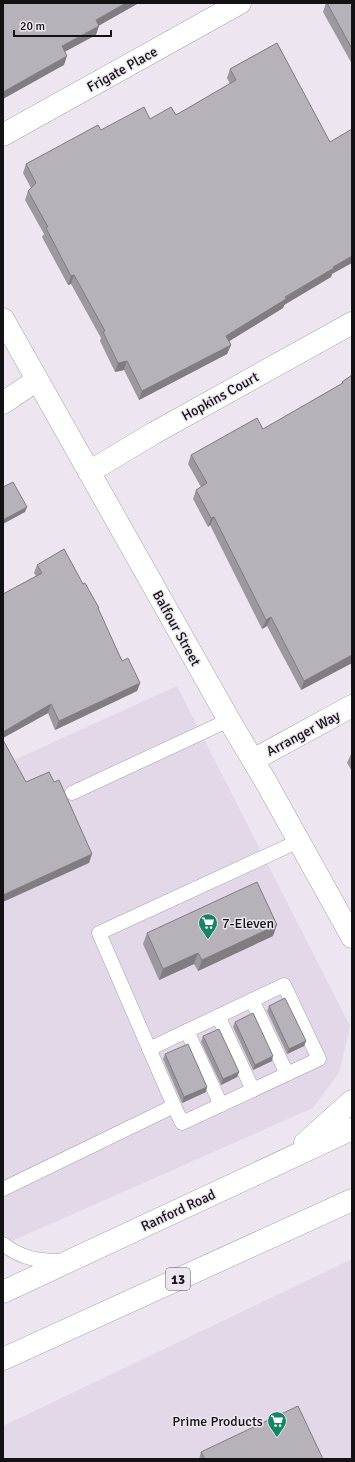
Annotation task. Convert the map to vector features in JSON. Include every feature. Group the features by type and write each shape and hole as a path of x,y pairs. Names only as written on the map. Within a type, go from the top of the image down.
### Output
{"street":[{"name":"Frigate Place","path":"3,135 240,3"},
{"name":"Balfour Street","path":"3,319 352,937"},
{"name":"Hopkins Court","path":"89,472 154,433 352,323"},
{"path":"3,402 37,380"},
{"name":"Arranger Way","path":"253,760 352,706"},
{"path":"290,1158 352,1100"},
{"name":"Ranford Road","path":"3,1292 352,1129"},
{"name":"13","path":"3,1359 352,1200"}],"lane":[{"path":"72,793 229,720"},
{"path":"149,1049 284,985 319,1059 182,1123 149,1049 99,933 299,841"},
{"path":"252,1000 287,1074"},
{"path":"218,1016 253,1090"},
{"path":"187,1031 221,1105"},
{"path":"3,1189 174,1106"},
{"path":"3,1244 27,1258 44,1261 71,1260"}],"shaded area":[{"path":"177,686 350,1026 339,1073 313,1108 3,1245 3,765"},
{"path":"352,1259 352,1459 3,1459 3,1426"}],"building":[{"path":"3,3 126,3 96,20 99,26 62,46 67,56 3,92"},
{"path":"327,3 352,3 352,49"},
{"path":"277,43 330,142 352,129 352,256 285,297 286,299 226,336 231,345 142,391 127,361 118,363 103,332 105,331 74,275 71,276 46,228 48,227 28,191 36,183 26,164 98,125 101,130 144,107 150,119 171,107 176,115 236,80 230,69"},
{"path":"352,375 352,655 304,681 271,617 266,620 214,517 211,518 196,490 207,483 191,455 257,418 263,429 343,383 342,382"},
{"path":"13,482 27,507 3,520 3,487"},
{"path":"64,549 83,584 85,583 99,608 122,661 128,658 140,683 59,721 51,704 3,732 3,594 42,573 37,565"},
{"path":"3,740 26,782 49,772 54,782 59,780 92,854 3,895"},
{"name":"7-Eleven","path":"257,882 277,925 202,960 198,953 163,969 147,933"},
{"path":"285,998 306,1041 289,1049 269,1006"},
{"path":"253,1013 273,1056 255,1065 235,1022"},
{"path":"219,1029 239,1072 223,1079 203,1036"},
{"path":"188,1044 207,1087 184,1097 165,1054"},
{"name":"Prime Products","path":"298,1406 323,1459 205,1459 201,1452"}],"place":[{"name":"7-Eleven","path":"208,940"},
{"name":"Prime Products","path":"277,1438"}]}
